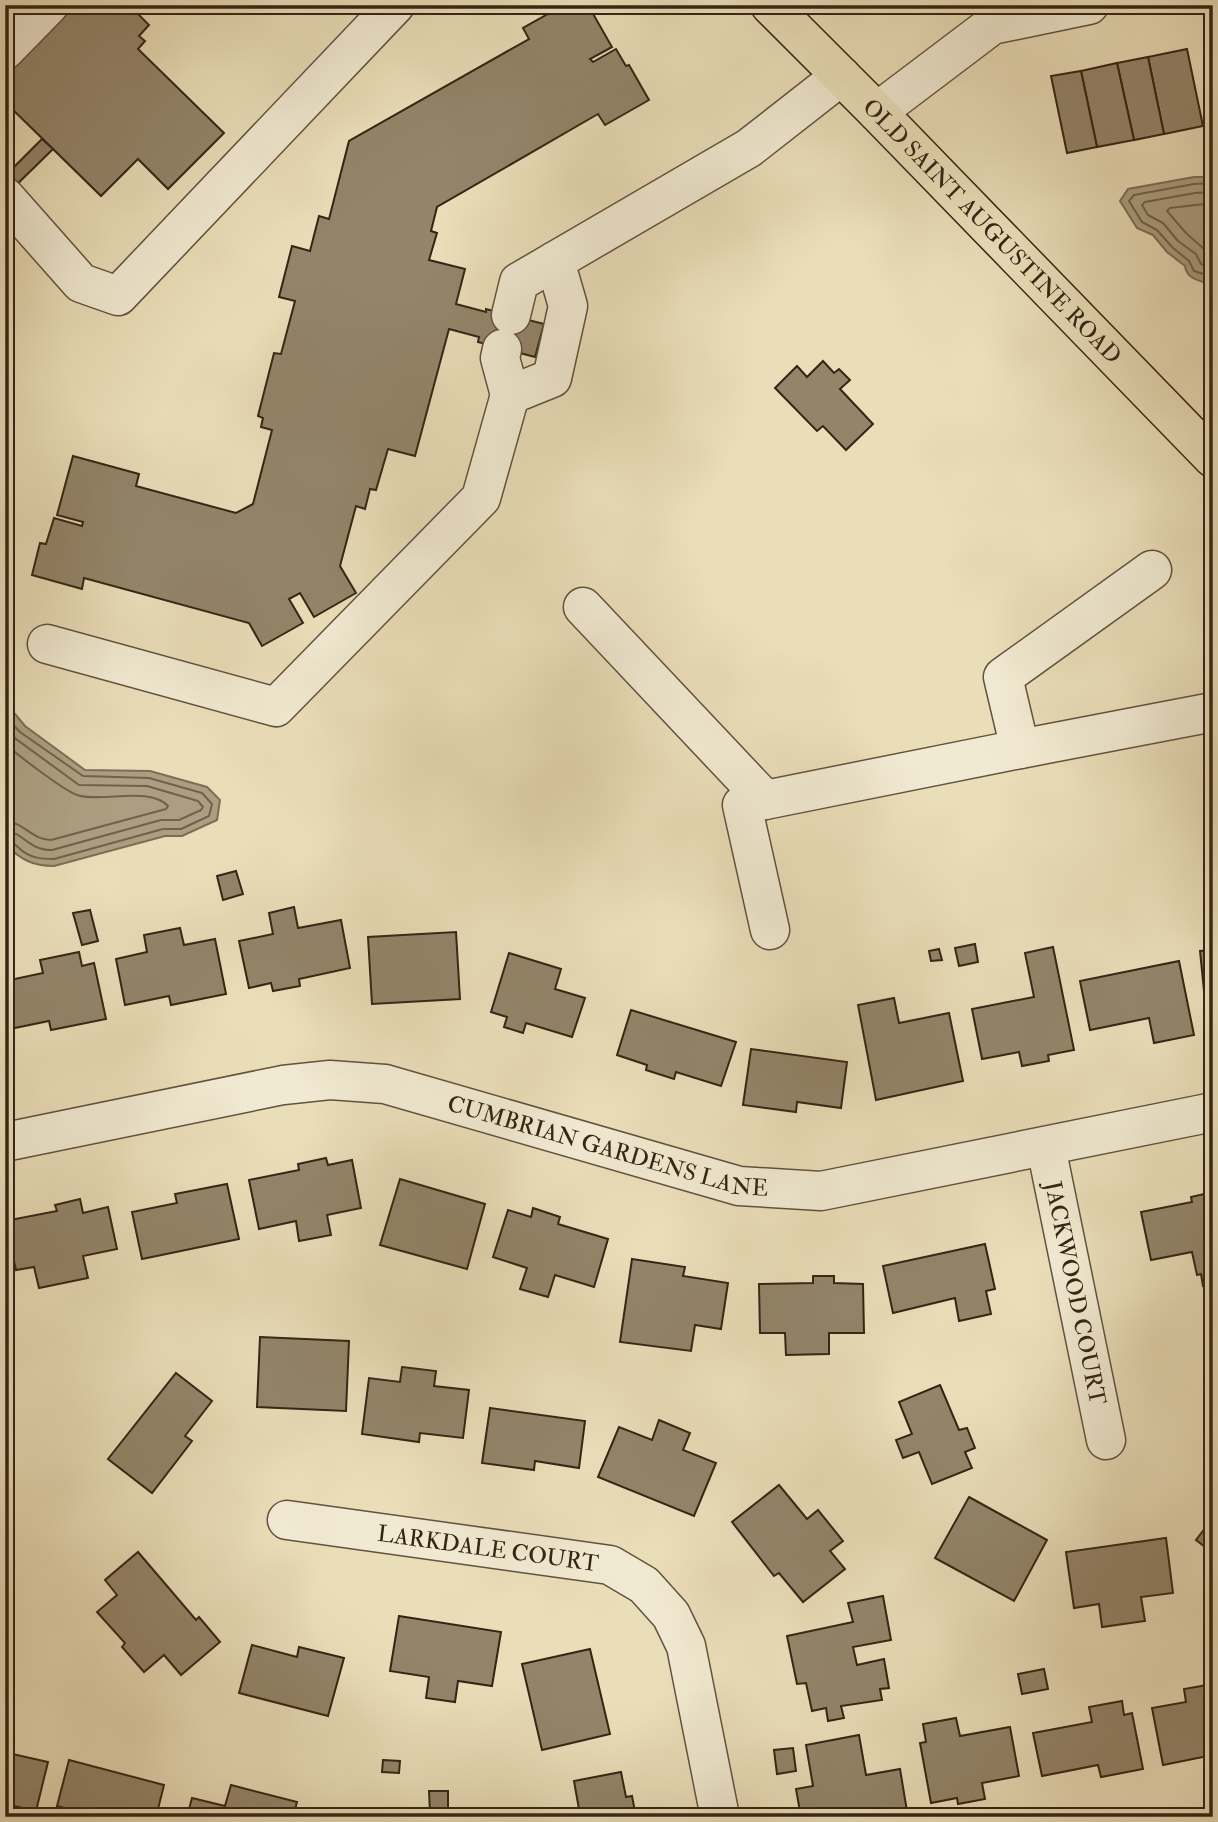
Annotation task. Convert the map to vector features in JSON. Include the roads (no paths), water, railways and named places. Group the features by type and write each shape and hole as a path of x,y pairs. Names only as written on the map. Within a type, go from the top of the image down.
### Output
{"main road":[{"name":"OLD SAINT AUGUSTINE ROAD","path":"770,5 1213,458"}],"street":[{"path":"5,50 49,5"},
{"path":"5,197 81,283 118,296 395,5"},
{"path":"877,112 992,24 1089,5"},
{"path":"47,644 276,707 481,498 510,395 500,358 519,282 749,148 841,76"},
{"path":"510,395 552,378 568,306 555,261"},
{"path":"1020,749 1003,677 1152,570"},
{"path":"583,607 765,800"},
{"path":"770,930 741,805 1213,712"},
{"name":"CUMBRIAN GARDENS LANE","path":"5,1142 284,1085 330,1080 385,1084 739,1186 821,1191 1213,1112"},
{"name":"JACKWOOD COURT","path":"1046,1147 1105,1440"},
{"name":"LARKDALE COURT","path":"287,1520 610,1565 644,1585 671,1615 686,1646 720,1817"}],"water":[{"path":"1194,177 1213,177 1213,285 1192,277 1185,266 1167,252 1153,235 1137,228 1120,201 1128,189"},
{"path":"5,702 25,726 85,770 150,771 207,787 220,800 217,820 182,836 165,836 54,866 40,865 22,858 5,844"}]}
